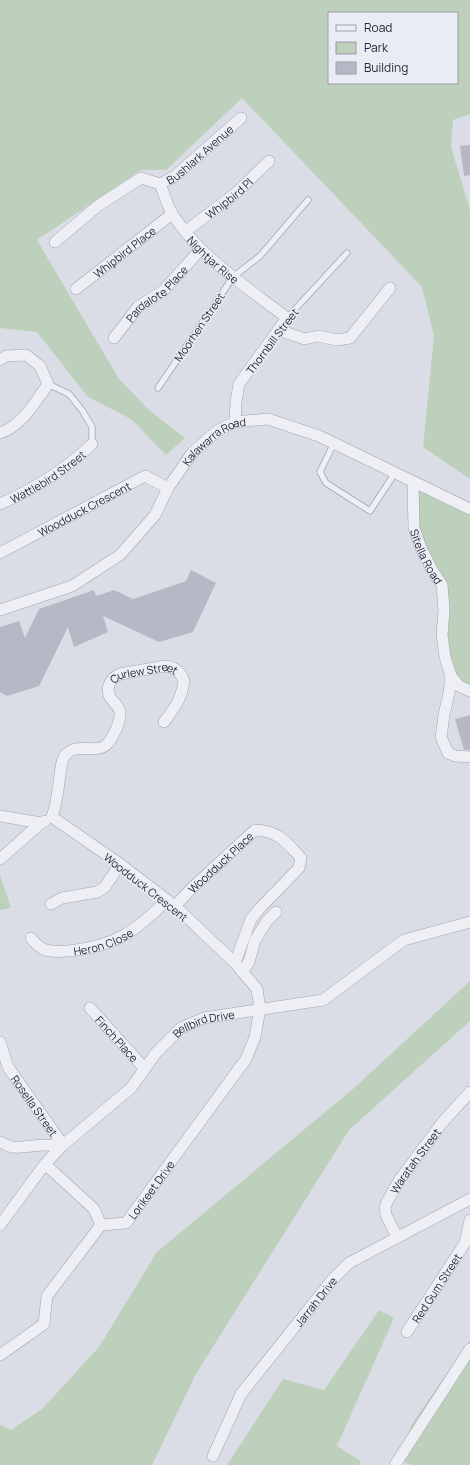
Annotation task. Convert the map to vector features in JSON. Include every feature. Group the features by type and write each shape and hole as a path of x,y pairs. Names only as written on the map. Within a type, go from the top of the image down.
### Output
{"street":[{"name":"Bushlark Avenue","path":"55,242 100,205 141,178 160,184 175,176 241,118"},
{"name":"Whipbird Pl","path":"186,231 236,193 269,161"},
{"name":"Nightjar Rise","path":"160,184 172,214 201,249 233,277 287,318"},
{"name":"Whipbird Place","path":"76,289 172,214"},
{"name":"Pardalote Place","path":"114,338 138,307 163,291 201,249"},
{"path":"278,330 306,339 318,336 337,340 350,338 390,288"},
{"name":"Thornbill Street","path":"235,422 236,402 240,384 287,318"},
{"path":"0,360 6,356 26,355 40,366 48,384 26,414 7,431 0,433"},
{"name":"Kalawarra Road","path":"0,610 72,586 120,555 155,515 168,488 192,453 217,430 235,422 268,419 319,436 470,509"},
{"name":"Wattlebird Street","path":"0,504 24,494 73,462 92,444"},
{"name":"Woodduck Crescent","path":"0,553 145,476 168,488"},
{"name":"Sitella Road","path":"413,482 414,528 420,548 442,585 444,610 442,634 445,657 451,676 442,737 448,753 455,756 470,757"},
{"name":"Curlew Street","path":"52,817 56,803 61,764 65,756 76,748 99,748 104,746 109,742 118,724 120,712 108,690 110,682 114,678 120,674 165,666 178,670 184,681 181,696 175,709 164,722"},
{"path":"451,676 459,686 470,691"},
{"path":"0,816 41,823"},
{"path":"0,859 41,823 52,817"},
{"name":"Woodduck Crescent","path":"52,817 120,864 171,903 238,967 257,989 260,1009"},
{"name":"Woodduck Place","path":"171,903 193,887 255,830 263,830 277,834 300,858 299,868 261,907 251,920 238,967"},
{"path":"51,904 62,898 97,892 105,887 120,864"},
{"name":"Heron Close","path":"31,938 37,946 54,952 97,947 109,943 128,933 171,903"},
{"path":"238,967 249,962 255,940 267,921 276,912"},
{"name":"Bellbird Drive","path":"0,1225 45,1164 61,1147 131,1088 156,1053 181,1028 204,1018 323,1000 404,940 470,922"},
{"name":"Finch Place","path":"90,1008 145,1069"},
{"name":"Lorikeet Drive","path":"101,1225 126,1223 192,1134 246,1059 255,1037 260,1009"},
{"name":"Rosella Street","path":"0,1042 8,1067 61,1147"},
{"name":"Waratah Street","path":"397,1237 386,1215 386,1202 403,1175 442,1123 470,1092"},
{"path":"0,1142 10,1147 25,1148 52,1144 61,1147"},
{"path":"0,1355 44,1324 47,1296 101,1225 94,1209 45,1164"},
{"name":"Jarrah Drive","path":"214,1456 241,1394 332,1280 349,1263 397,1237 469,1203"},
{"name":"Red Gum Street","path":"407,1332 465,1243 470,1220"},
{"path":"395,1465 470,1349"}],"lane":[{"name":"Moorhen Street","path":"158,388 233,277 260,256 308,200"},
{"name":"Thornbill Street","path":"287,318 347,253"},
{"path":"48,384 69,394 82,410 92,427 92,444"},
{"path":"334,443 320,472 326,483 370,511 395,473"}],"green space":[{"path":"0,0 470,0 470,114 453,120 451,147 470,210 470,479 423,447 434,336 422,287 242,98 166,170 141,170 37,240 119,379 150,411 185,438 166,455 131,419 88,397 37,332 0,328"},
{"path":"413,482 470,509 470,691 451,676 442,585 421,548"},
{"path":"0,875 11,908 0,910"},
{"path":"470,981 470,1021 349,1130 196,1374 152,1465 0,1465 0,1425 11,1430 43,1408 99,1347 157,1252 353,1089"},
{"path":"379,1310 394,1318 337,1446 361,1461 359,1465 227,1465 283,1379 324,1390"},
{"path":"470,1340 470,1465 411,1465 398,1459 412,1424"}],"building":[{"path":"470,145 470,175 464,176 460,146"},
{"path":"191,570 216,583 193,632 159,642 103,616 108,632 74,647 68,627 39,686 7,696 0,692 0,627 19,621 25,638 39,609 94,590 96,596 114,590 133,599 186,581"},
{"path":"470,715 470,750 464,750 455,719"}]}
